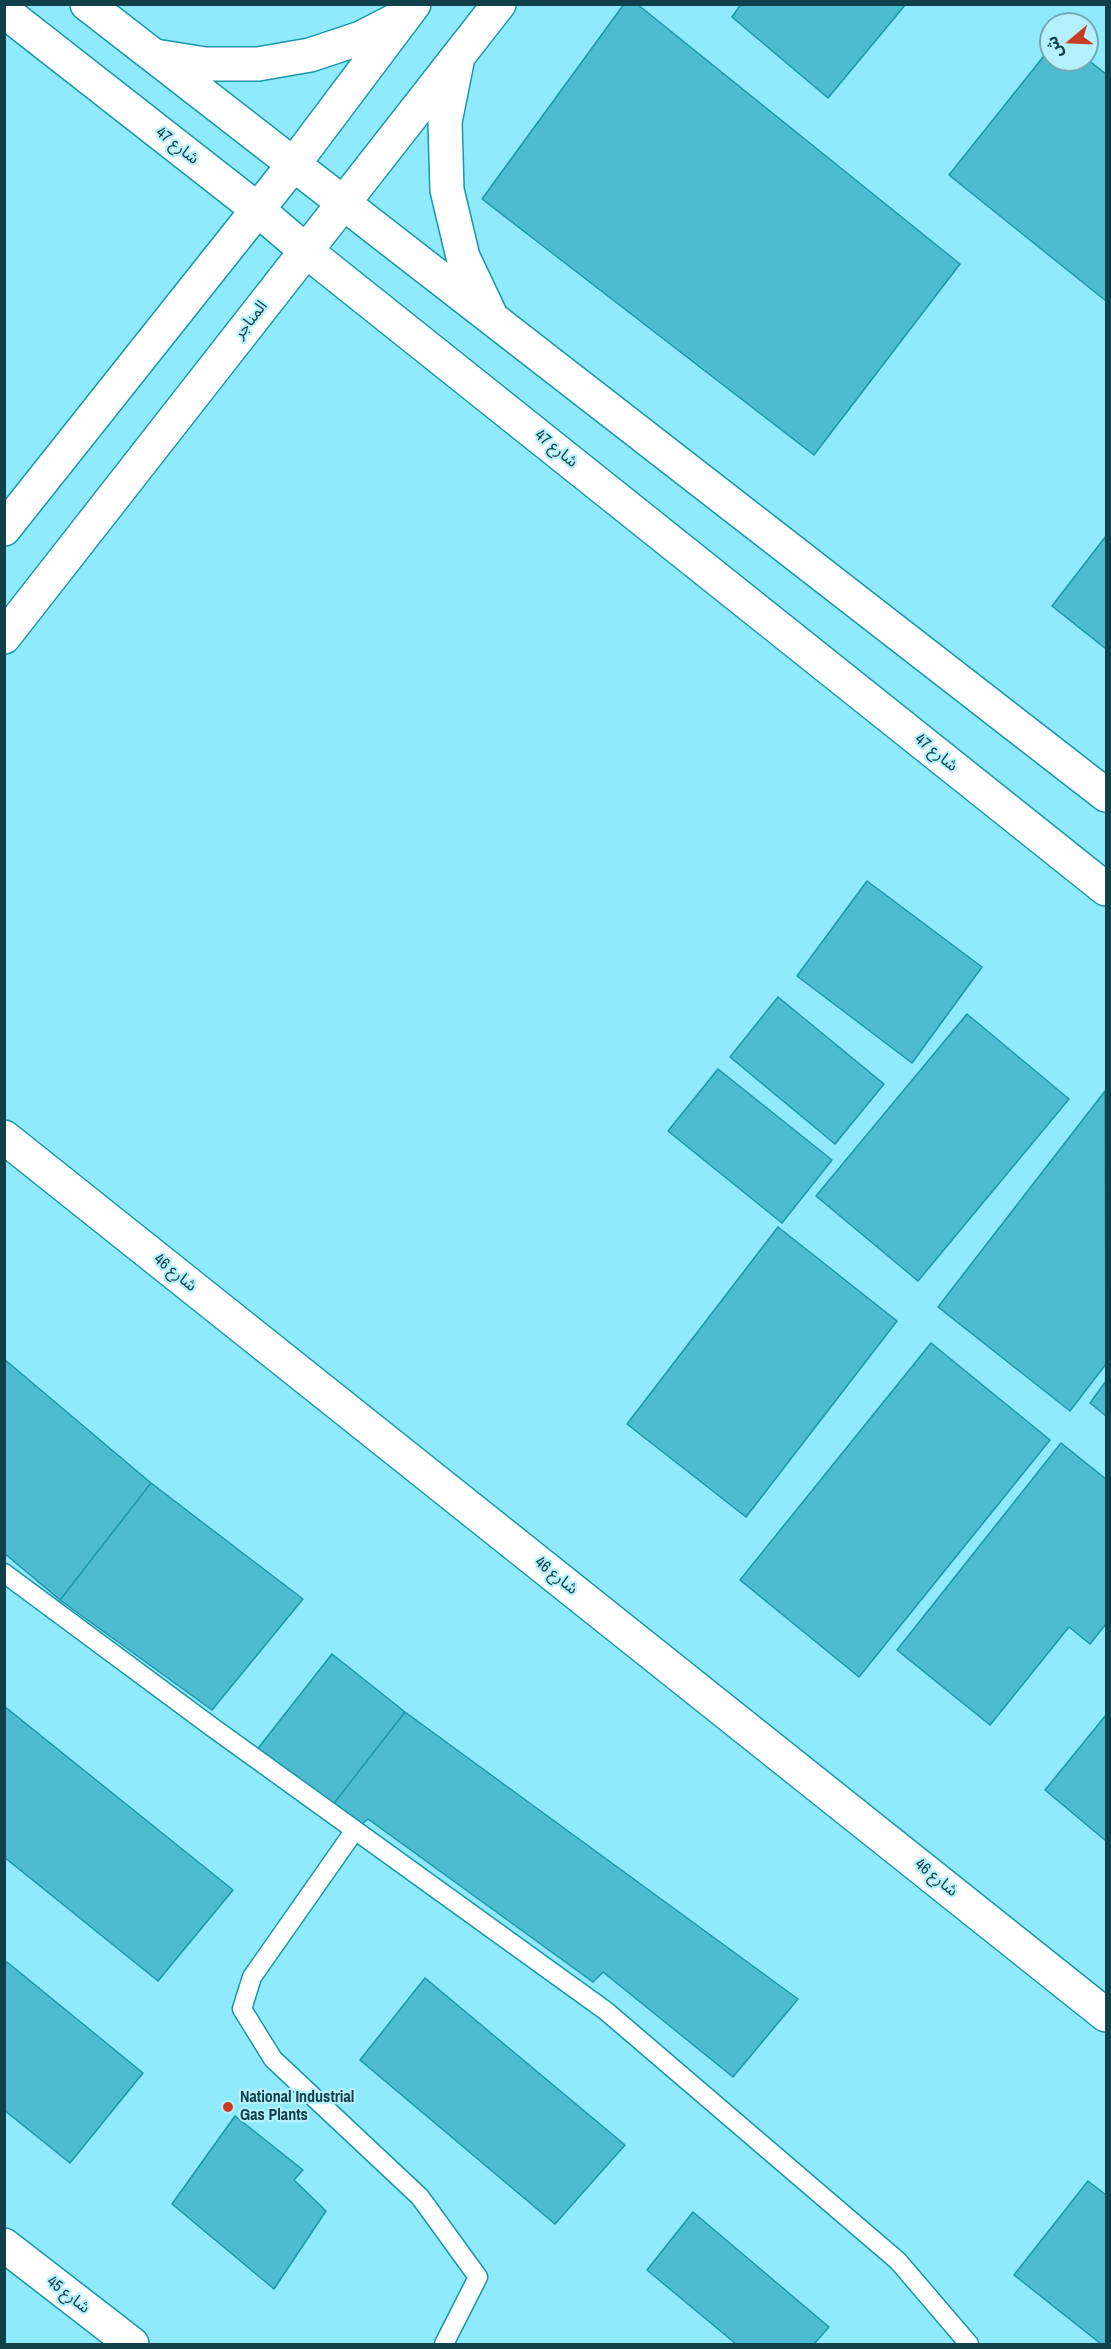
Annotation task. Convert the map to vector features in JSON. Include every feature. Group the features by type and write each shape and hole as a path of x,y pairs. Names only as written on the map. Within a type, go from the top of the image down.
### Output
{"street":[{"path":"87,4 1107,795"},
{"name":"المناجر","path":"4,637 499,4"},
{"path":"152,56 205,64 258,64 310,55 361,38 411,9"},
{"path":"4,529 293,165 411,9"},
{"name":"شارع 47","path":"4,11 257,209 1107,889"},
{"path":"458,55 445,122 447,190 463,257 492,318"},
{"name":"شارع 46","path":"4,1137 1107,2014"},
{"name":"شارع 45","path":"4,2245 132,2344"}],"lane":[{"path":"4,1573 606,2011 898,2261 969,2344"},
{"path":"355,1830 252,1977 242,2009 273,2059 420,2197 478,2277 444,2344"}],"shaded area":[{"path":"5,5 1106,5 1106,2344 5,2344"}],"building":[{"path":"624,4 637,4 960,264 814,455 482,199"},
{"path":"741,4 906,4 828,98 732,17"},
{"path":"1039,62 1039,72 1099,72 1099,68 1106,74 1106,301 949,175"},
{"path":"1106,536 1106,649 1052,606"},
{"path":"867,881 982,967 912,1063 797,976"},
{"path":"778,997 884,1084 835,1144 730,1057"},
{"path":"967,1014 1069,1099 918,1281 816,1196"},
{"path":"718,1069 832,1160 782,1223 668,1131"},
{"path":"1105,1091 1106,1364 1070,1411 938,1307"},
{"path":"778,1227 897,1321 746,1517 627,1424"},
{"path":"931,1343 1050,1440 859,1677 740,1580"},
{"path":"4,1359 151,1483 60,1600 4,1553"},
{"path":"1106,1381 1106,1416 1090,1403"},
{"path":"1061,1443 1106,1479 1106,1624 1090,1644 1069,1627 990,1725 897,1650"},
{"path":"151,1483 303,1599 212,1710 60,1600"},
{"path":"332,1654 405,1712 328,1811 252,1756"},
{"path":"4,1706 233,1890 158,1981 4,1857"},
{"path":"405,1712 798,1999 733,2077 603,1972 593,1982 368,1819 355,1830 328,1811"},
{"path":"1106,1715 1106,1841 1045,1790"},
{"path":"7,1962 143,2073 70,2163 4,2110 4,1965"},
{"path":"425,1978 625,2145 555,2224 360,2060"},
{"path":"235,2116 303,2170 294,2180 326,2211 274,2289 172,2204"},
{"path":"1088,2181 1106,2195 1106,2344 1101,2344 1014,2275"},
{"path":"693,2212 829,2327 814,2344 736,2344 647,2270"}],"place":[{"name":"National Industrial Gas Plants","path":"228,2107"}]}
